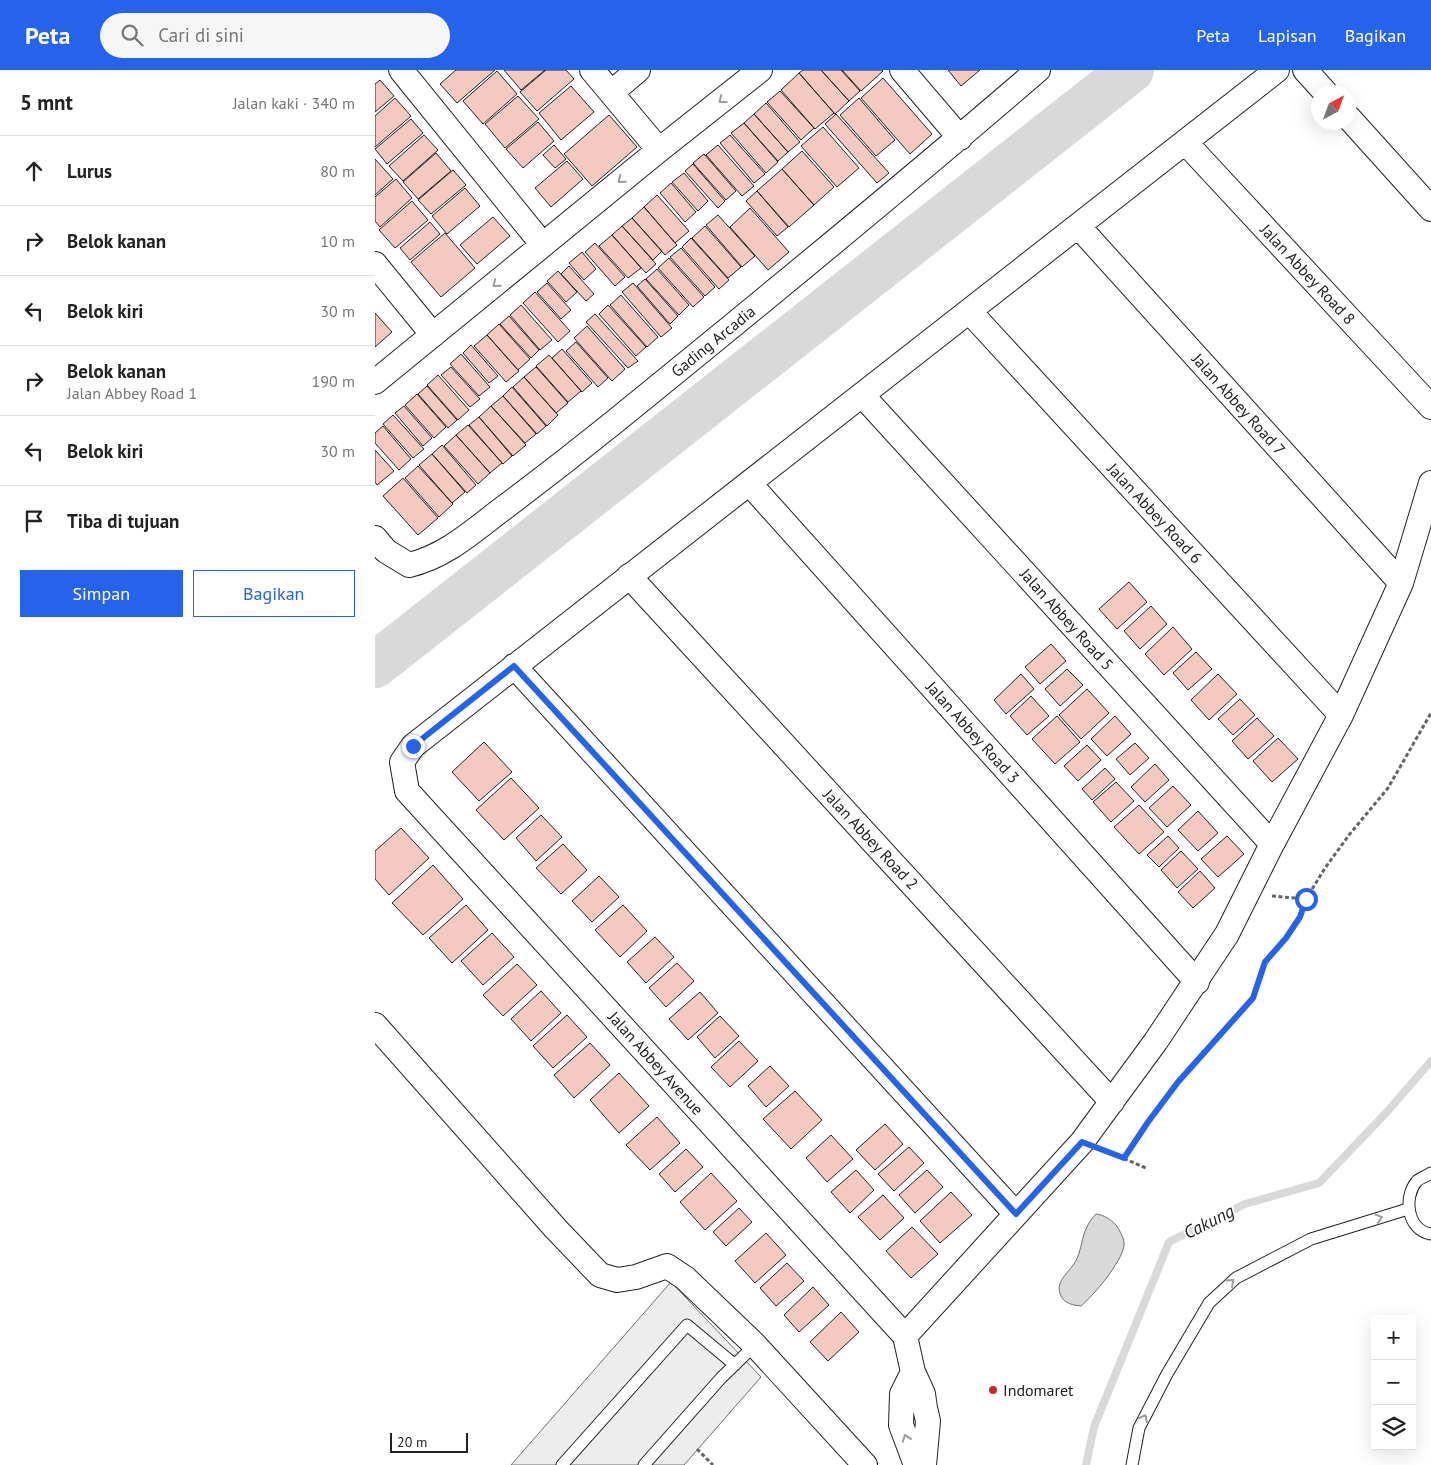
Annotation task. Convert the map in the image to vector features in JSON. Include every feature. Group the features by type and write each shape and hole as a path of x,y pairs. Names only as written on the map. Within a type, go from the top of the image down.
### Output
{"street":[{"path":"401,70 543,245"},
{"path":"592,70 659,150"},
{"path":"611,92 638,70"},
{"path":"375,382 760,70"},
{"path":"902,70 959,138"},
{"name":"Gading Arcadia","path":"375,538 386,551 409,565 427,561 451,548 566,461 1039,70"},
{"path":"1016,1214 514,666 1277,70"},
{"path":"1305,70 1319,85"},
{"path":"1356,126 1431,209"},
{"name":"Jalan Abbey Road 8","path":"1185,142 1431,407"},
{"name":"Jalan Abbey Road 7","path":"1077,226 1401,583"},
{"path":"375,264 433,335"},
{"name":"Jalan Abbey Road 6","path":"969,311 1341,715"},
{"name":"Jalan Abbey Road 5","path":"862,394 1272,844"},
{"name":"Jalan Abbey Road 3","path":"749,483 1197,982"},
{"path":"924,1465 928,1421 923,1394 913,1372 905,1336 1082,1142 1197,982 1227,934 1272,844 1341,715 1401,583 1431,483"},
{"name":"Jalan Abbey Road 2","path":"629,576 1112,1102"},
{"name":"Jalan Abbey Avenue","path":"514,666 413,746 402,762 407,791 905,1336"},
{"path":"375,1025 556,1229 600,1275 617,1280 636,1277 667,1266 685,1278 755,1345 865,1465"},
{"path":"913,1372 902,1394 901,1425 916,1465"}],"lane":[{"path":"1431,1173 1418,1180 1409,1193 1408,1209 1415,1224 1431,1234"},
{"path":"1131,1465 1139,1428 1167,1374 1209,1303 1236,1278 1311,1239 1408,1209"},
{"path":"562,1465 687,1325 735,1365"},
{"path":"644,1465 721,1378 755,1345"}],"path":[{"path":"1124,1158 1178,1082 1253,998 1265,962 1286,938 1300,917 1306,899 1325,868 1349,835 1389,788 1431,713"},
{"path":"1082,1142 1146,1168"},
{"path":"697,1450 713,1465"}],"shaded area":[{"path":"1096,1214 1102,1215 1116,1225 1121,1232 1124,1246 1113,1270 1093,1294 1081,1306 1072,1305 1061,1296 1060,1285 1076,1261 1086,1229"},
{"path":"671,1282 761,1377 684,1465 511,1465"}],"building":[{"path":"456,70 495,70 457,103 440,84"},
{"path":"504,70 545,70 521,90"},
{"path":"546,70 566,70 574,79 537,111 520,92"},
{"path":"803,70 821,70 849,101 835,114 799,73"},
{"path":"821,70 841,70 860,91 849,101"},
{"path":"842,70 882,70 883,71 861,91"},
{"path":"948,70 980,70 961,86"},
{"path":"497,71 517,94 483,124 463,101"},
{"path":"799,73 834,113 815,129 781,90"},
{"path":"883,78 932,134 910,154 861,98"},
{"path":"380,80 394,96 375,112 375,84"},
{"path":"571,86 594,112 561,140 539,113"},
{"path":"780,91 814,128 801,140 767,102"},
{"path":"518,96 539,119 505,148 485,124"},
{"path":"395,98 411,116 375,147 375,116"},
{"path":"859,98 895,140 876,156 840,115"},
{"path":"766,103 800,142 788,152 754,114"},
{"path":"754,114 788,152 778,161 744,123"},
{"path":"836,114 889,173 877,183 825,124"},
{"path":"609,115 637,147 592,186 564,154"},
{"path":"411,119 423,133 387,164 375,149"},
{"path":"538,122 554,141 523,168 506,149"},
{"path":"744,123 778,162 766,173 731,133"},
{"path":"823,127 859,168 837,187 801,146"},
{"path":"424,135 438,150 403,181 389,166"},
{"path":"730,135 765,174 754,183 720,143"},
{"path":"554,145 566,159 555,168 543,155"},
{"path":"718,145 754,186 742,196 706,155"},
{"path":"802,151 834,187 814,205 782,169"},
{"path":"436,153 451,171 418,199 403,182"},
{"path":"704,154 736,191 726,200 693,163"},
{"path":"375,159 393,179 375,195"},
{"path":"567,161 583,179 551,207 535,188"},
{"path":"693,164 725,201 718,208 685,171"},
{"path":"782,169 814,205 789,227 757,191"},
{"path":"453,170 466,185 431,214 418,200"},
{"path":"684,173 708,201 698,211 672,182"},
{"path":"396,179 412,198 380,227 375,221 375,197"},
{"path":"671,183 696,212 685,222 660,193"},
{"path":"465,188 480,206 447,234 432,216"},
{"path":"757,191 788,227 777,236 746,201"},
{"path":"657,195 689,231 675,243 644,207"},
{"path":"412,201 428,220 395,248 379,230"},
{"path":"644,207 677,245 665,255 632,218"},
{"path":"750,208 789,252 768,270 730,227"},
{"path":"718,215 755,256 742,267 706,225"},
{"path":"493,217 510,236 477,264 460,245"},
{"path":"632,218 662,251 653,260 622,226"},
{"path":"430,222 440,234 410,260 400,248"},
{"path":"622,226 656,264 646,273 612,235"},
{"path":"705,226 741,267 728,278 692,238"},
{"path":"445,233 475,268 441,297 411,262"},
{"path":"612,235 641,268 628,278 599,246"},
{"path":"691,238 729,280 719,289 682,247"},
{"path":"595,243 625,277 615,286 585,252"},
{"path":"681,248 715,287 705,296 670,257"},
{"path":"582,252 596,269 584,280 569,263"},
{"path":"669,258 704,297 693,307 658,268"},
{"path":"569,266 594,294 586,301 561,274"},
{"path":"657,269 689,305 679,315 646,279"},
{"path":"558,271 577,292 566,302 547,281"},
{"path":"645,279 678,316 670,324 637,286"},
{"path":"547,283 571,310 561,319 537,292"},
{"path":"633,283 672,328 661,337 622,292"},
{"path":"535,292 570,331 558,342 523,303"},
{"path":"621,295 658,337 647,347 610,305"},
{"path":"521,305 552,340 540,350 510,315"},
{"path":"608,305 646,347 636,356 599,314"},
{"path":"375,313 392,332 375,347"},
{"path":"595,314 638,361 628,368 586,322"},
{"path":"509,316 539,350 531,358 500,324"},
{"path":"499,324 530,359 518,370 487,335"},
{"path":"587,326 625,369 612,381 574,338"},
{"path":"487,335 519,371 506,382 474,346"},
{"path":"576,342 608,378 598,387 566,351"},
{"path":"471,345 498,376 489,383 463,353"},
{"path":"562,349 592,383 582,392 552,358"},
{"path":"461,354 490,387 479,396 450,364"},
{"path":"549,355 581,391 568,402 536,366"},
{"path":"451,367 480,399 470,407 441,375"},
{"path":"536,367 568,403 556,413 524,377"},
{"path":"438,375 469,410 458,420 427,385"},
{"path":"524,377 558,415 547,426 513,387"},
{"path":"427,386 457,420 448,428 418,394"},
{"path":"512,387 546,426 537,434 503,396"},
{"path":"417,394 446,427 434,438 405,405"},
{"path":"503,396 536,434 525,443 491,406"},
{"path":"404,406 432,438 423,446 395,413"},
{"path":"491,406 526,445 513,456 479,417"},
{"path":"393,415 424,449 413,458 383,424"},
{"path":"479,417 512,456 503,464 469,425"},
{"path":"468,425 502,463 490,473 456,435"},
{"path":"383,426 411,459 399,470 375,443 375,433"},
{"path":"456,435 490,473 478,484 444,446"},
{"path":"442,445 476,485 467,493 432,454"},
{"path":"375,450 394,471 377,485 375,482"},
{"path":"432,454 465,492 452,503 419,465"},
{"path":"418,466 453,504 439,517 405,478"},
{"path":"403,478 438,518 418,535 383,496"},
{"path":"1129,582 1147,602 1117,629 1099,609"},
{"path":"1151,606 1167,624 1140,649 1124,631"},
{"path":"1173,627 1192,649 1164,675 1145,654"},
{"path":"1051,644 1066,661 1040,684 1025,667"},
{"path":"1196,652 1212,669 1188,690 1173,673"},
{"path":"1067,669 1083,685 1060,706 1045,689"},
{"path":"1021,674 1034,689 1006,714 994,700"},
{"path":"1218,674 1237,694 1209,720 1191,700"},
{"path":"1087,689 1109,713 1081,739 1059,715"},
{"path":"1031,696 1049,716 1027,735 1010,716"},
{"path":"1240,699 1255,715 1233,735 1218,719"},
{"path":"1057,716 1080,742 1055,764 1032,739"},
{"path":"1115,716 1131,734 1107,756 1091,739"},
{"path":"1257,718 1274,736 1248,759 1232,741"},
{"path":"1278,738 1298,759 1272,782 1253,761"},
{"path":"484,742 512,772 479,801 452,772"},
{"path":"1135,743 1149,758 1130,775 1116,759"},
{"path":"1087,745 1101,760 1078,781 1064,766"},
{"path":"1155,764 1169,780 1145,802 1131,787"},
{"path":"1105,768 1115,779 1092,800 1082,789"},
{"path":"511,778 539,808 504,840 476,810"},
{"path":"1116,782 1134,801 1111,822 1093,802"},
{"path":"1173,786 1191,805 1167,827 1149,808"},
{"path":"1139,805 1164,832 1139,854 1114,827"},
{"path":"1198,811 1218,833 1198,851 1178,830"},
{"path":"541,815 562,837 536,861 516,838"},
{"path":"401,828 429,858 389,895 375,879 375,851"},
{"path":"1168,836 1179,848 1159,867 1147,855"},
{"path":"1227,836 1244,854 1218,877 1201,859"},
{"path":"563,844 587,870 561,894 536,868"},
{"path":"1181,851 1198,869 1177,888 1161,870"},
{"path":"433,865 463,899 423,935 392,903"},
{"path":"1200,871 1215,888 1193,908 1178,892"},
{"path":"599,876 619,897 592,922 572,901"},
{"path":"466,905 488,930 452,963 429,938"},
{"path":"623,905 647,931 620,957 595,930"},
{"path":"492,933 514,957 483,985 461,961"},
{"path":"655,937 674,957 646,983 627,962"},
{"path":"677,963 694,981 666,1007 649,988"},
{"path":"517,964 537,985 503,1016 483,995"},
{"path":"541,991 561,1013 531,1041 511,1019"},
{"path":"700,992 718,1013 688,1040 669,1019"},
{"path":"567,1015 587,1037 553,1068 533,1046"},
{"path":"720,1016 739,1036 715,1058 697,1037"},
{"path":"739,1041 758,1061 730,1087 711,1067"},
{"path":"590,1043 610,1065 574,1098 554,1075"},
{"path":"770,1066 789,1086 766,1107 748,1086"},
{"path":"619,1073 649,1106 619,1133 590,1100"},
{"path":"795,1091 822,1120 791,1149 763,1119"},
{"path":"657,1117 680,1143 650,1170 626,1145"},
{"path":"885,1124 903,1144 875,1170 856,1150"},
{"path":"831,1135 853,1159 827,1182 806,1158"},
{"path":"909,1147 924,1163 894,1191 878,1174"},
{"path":"686,1149 703,1167 675,1192 659,1174"},
{"path":"856,1170 874,1190 850,1213 831,1192"},
{"path":"927,1170 943,1187 915,1213 899,1195"},
{"path":"711,1173 737,1201 705,1230 680,1202"},
{"path":"951,1192 972,1215 940,1243 920,1221"},
{"path":"883,1195 904,1218 880,1240 858,1217"},
{"path":"739,1208 752,1222 726,1246 713,1232"},
{"path":"912,1227 938,1254 911,1278 886,1251"},
{"path":"766,1233 786,1255 755,1283 735,1261"},
{"path":"787,1263 804,1281 776,1306 760,1288"},
{"path":"813,1287 829,1305 799,1332 784,1315"},
{"path":"841,1312 859,1332 828,1361 810,1342"}],"waterway":[{"path":"375,665 1131,70"},
{"name":"Cakung","path":"1086,1465 1094,1427 1169,1242 1245,1204 1319,1183 1386,1113 1431,1061"}],"place":[{"name":"Indomaret","path":"993,1390"}],"route":[{"path":"413,746 514,666 1016,1214 1082,1142 1124,1158 1178,1082 1253,998 1265,962 1286,938 1300,917 1306,899"}]}
